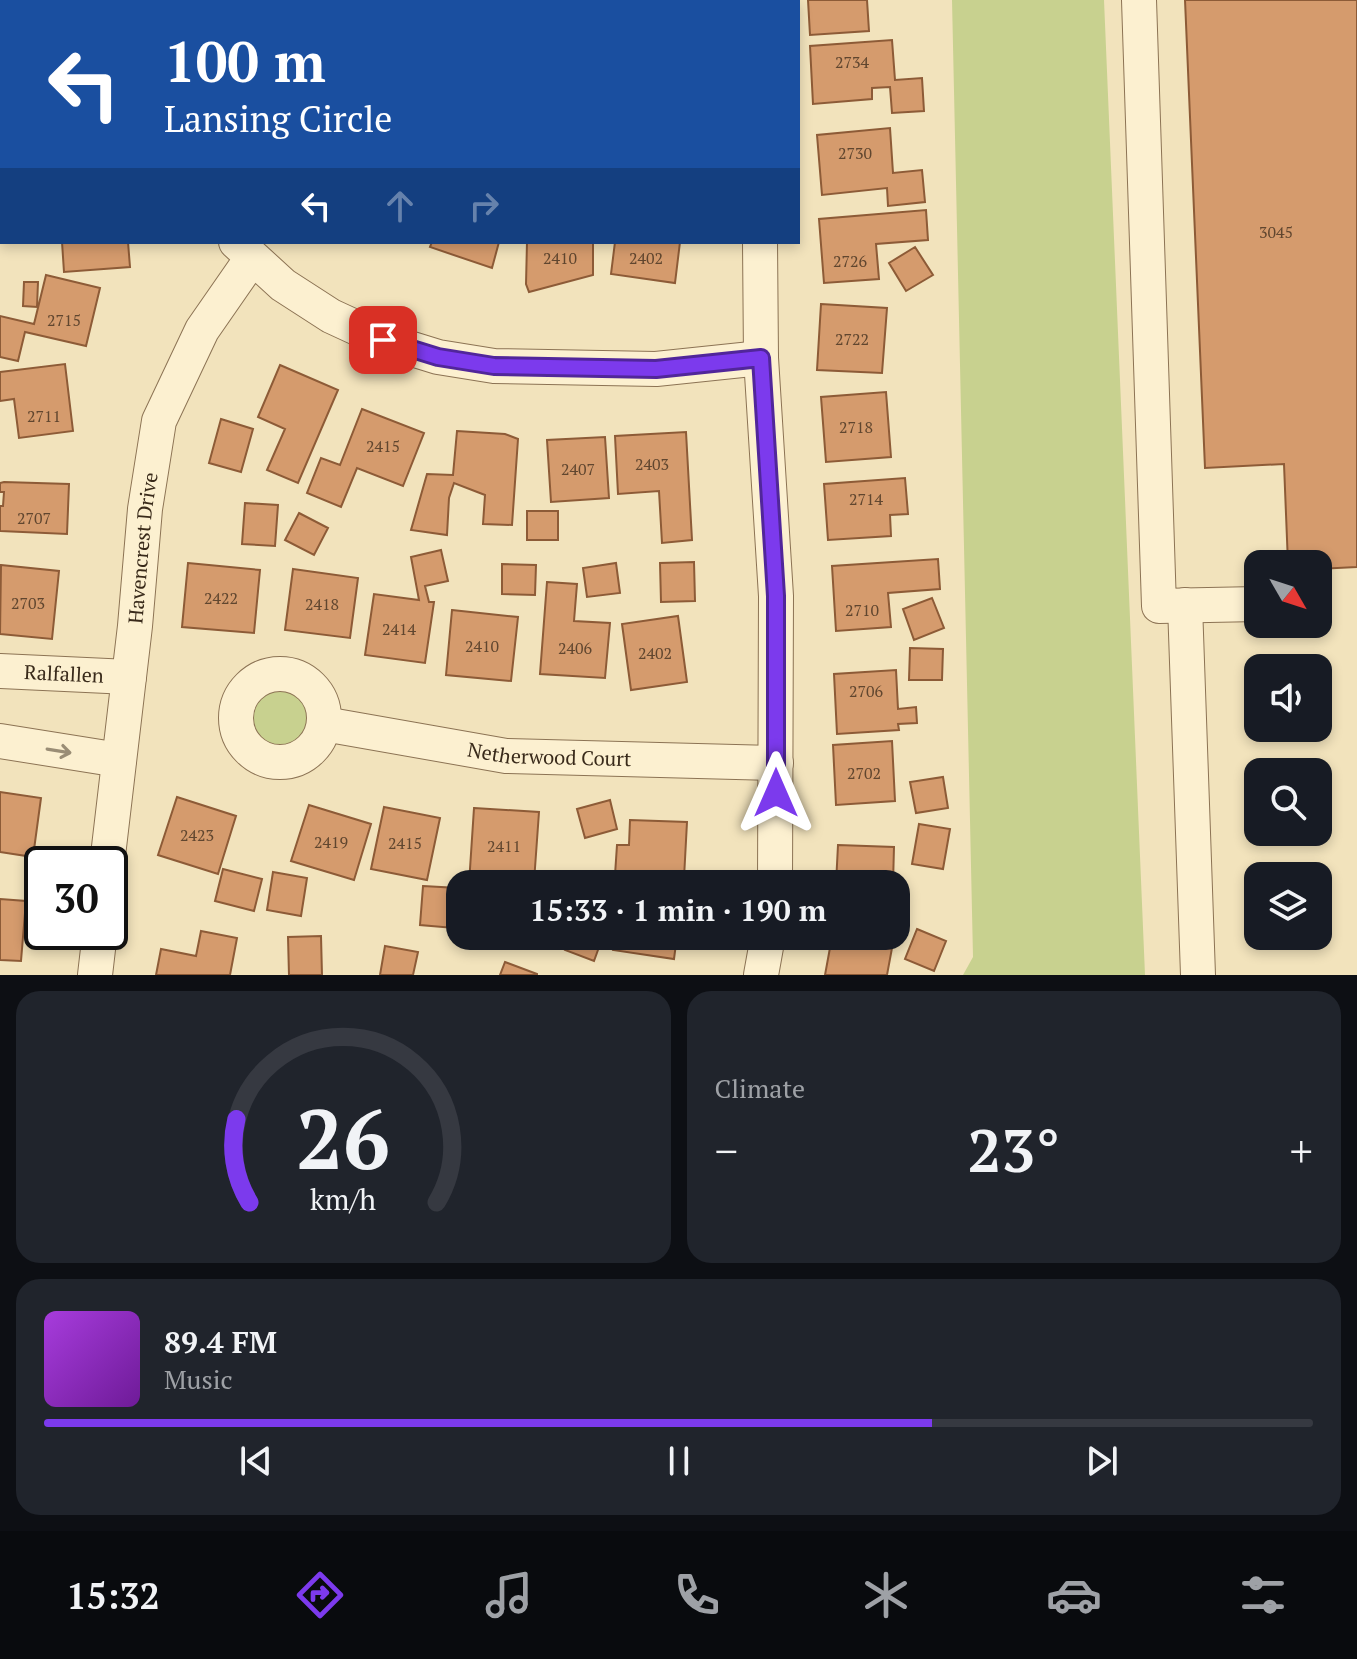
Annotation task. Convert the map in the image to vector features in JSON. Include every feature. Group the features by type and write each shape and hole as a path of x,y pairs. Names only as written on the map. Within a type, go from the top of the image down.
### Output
{"street":[{"path":"1139,0 1159,606 1244,604"},
{"path":"760,244 761,358 776,596 775,870"},
{"path":"244,250 283,285 331,316 383,340 438,357 494,366 656,369 761,358"},
{"name":"Havencrest Drive","path":"109,846 145,509 159,421 244,250"},
{"path":"1185,605 1198,975"},
{"name":"Ralfallen","path":"0,671 129,677"},
{"name":"Netherwood Court","path":"324,724 506,756 776,763"},
{"path":"0,741 119,760"},
{"path":"95,975 98,950"},
{"path":"761,975 765,950"}],"green space":[{"path":"952,0 1104,0 1145,975 963,975 973,957"},
{"path":"272,684 293,690 303,700 309,721 303,742 293,752 272,758 251,752 241,742 235,721 241,700 251,690"}],"building":[{"path":"808,0 867,0 869,31 810,35"},
{"path":"1185,0 1357,0 1357,567 1332,568 1332,550 1287,550 1284,464 1205,468"},
{"path":"892,40 895,80 922,78 924,111 892,113 890,87 872,88 872,99 813,104 810,46"},
{"path":"890,128 893,173 922,170 925,202 888,206 887,188 822,195 817,135"},
{"path":"926,210 928,240 876,244 879,279 824,283 819,219"},
{"path":"62,244 128,244 130,267 64,272"},
{"path":"431,244 498,244 492,268 430,247"},
{"path":"527,244 593,244 593,275 529,292 526,284"},
{"path":"615,244 680,244 675,283 611,274"},
{"path":"915,247 933,275 906,291 889,263"},
{"path":"46,275 100,288 86,346 25,332 18,361 0,357 0,316 34,324"},
{"path":"24,282 38,282 37,307 23,306"},
{"path":"821,304 887,308 882,373 817,370"},
{"path":"65,364 73,431 19,438 14,399 0,401 0,372"},
{"path":"280,365 338,390 298,483 267,470 285,429 258,417"},
{"path":"886,392 891,457 826,462 821,397"},
{"path":"362,409 424,433 403,486 357,468 341,507 307,493 321,458 340,465"},
{"path":"221,419 253,429 241,472 209,463"},
{"path":"457,431 505,434 518,439 512,525 483,524 485,495 454,483 449,498 447,535 411,530 427,474 453,475"},
{"path":"686,432 692,540 662,543 659,491 618,494 615,436"},
{"path":"605,437 609,498 551,502 547,440"},
{"path":"905,478 908,514 890,515 891,536 828,540 824,484"},
{"path":"0,483 69,484 67,534 0,531 0,506 3,506 4,492 0,492"},
{"path":"245,503 278,505 275,546 242,544"},
{"path":"527,511 558,511 558,540 527,540"},
{"path":"299,513 328,528 314,555 285,540"},
{"path":"441,550 448,581 425,586 429,602 434,602 425,663 365,655 374,594 419,600 411,557"},
{"path":"938,559 940,589 888,593 891,627 836,631 832,566"},
{"path":"694,562 695,601 661,602 660,563"},
{"path":"188,563 260,570 254,633 182,627"},
{"path":"616,563 620,593 587,597 583,568"},
{"path":"502,564 536,565 535,595 502,594"},
{"path":"1,565 59,571 52,639 0,634"},
{"path":"293,569 358,578 350,638 285,630"},
{"path":"547,582 577,584 574,621 610,623 605,678 540,674"},
{"path":"932,598 944,628 914,640 903,609"},
{"path":"452,610 518,617 511,681 446,675"},
{"path":"678,616 687,682 631,690 622,624"},
{"path":"910,648 943,649 942,680 909,680"},
{"path":"896,670 898,709 916,707 917,723 898,724 899,730 837,734 834,674"},
{"path":"892,741 895,801 836,805 833,745"},
{"path":"943,777 948,808 916,813 910,782"},
{"path":"0,792 41,798 34,846 24,846 24,856 0,852"},
{"path":"177,797 236,816 218,874 158,855"},
{"path":"610,800 617,829 585,838 577,809"},
{"path":"309,805 371,824 354,880 291,861"},
{"path":"384,807 440,818 427,880 371,869"},
{"path":"474,808 539,812 535,870 470,870"},
{"path":"630,820 687,822 684,870 615,870 617,845 629,845"},
{"path":"919,824 950,829 943,869 912,864"},
{"path":"838,845 894,847 893,870 837,870"},
{"path":"223,869 262,879 254,911 215,901"},
{"path":"273,872 307,878 301,916 267,910"},
{"path":"423,886 446,887 446,927 420,925"},
{"path":"0,899 24,901 21,961 0,960"},
{"path":"917,929 946,941 934,971 905,959"},
{"path":"201,931 237,938 230,975 156,975 161,949 196,956"},
{"path":"321,936 322,975 289,975 288,937"},
{"path":"385,946 418,952 413,975 380,975"},
{"path":"565,950 598,950 594,961"},
{"path":"613,950 675,950 674,959"},
{"path":"830,950 892,950 887,975 825,975"},
{"path":"505,962 537,974 537,975 500,975"}],"route":[{"path":"383,340 438,357 494,366 656,369 761,358 776,596 776,793"}]}
